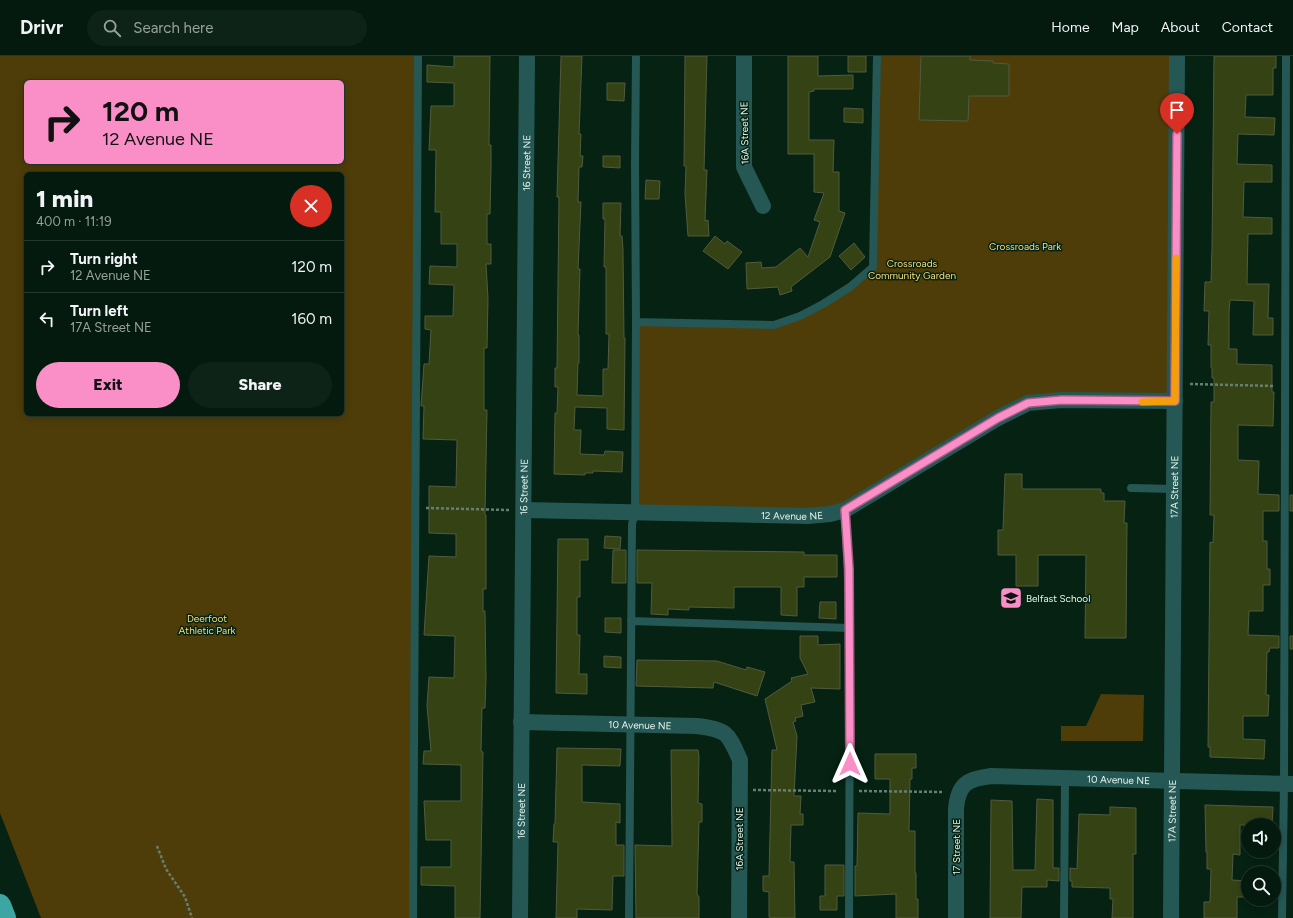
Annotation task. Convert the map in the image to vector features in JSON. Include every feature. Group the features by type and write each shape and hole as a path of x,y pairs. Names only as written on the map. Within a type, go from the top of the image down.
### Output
{"highway":[{"path":"0,905 5,918"}],"street":[{"name":"16 Street NE","path":"520,918 527,56"},
{"name":"16A Street NE","path":"744,56 744,167 763,206"},
{"name":"17A Street NE","path":"1172,918 1177,56"},
{"name":"12 Avenue NE","path":"524,510 808,516 830,514 845,510 998,418 1028,403 1062,400 1175,401"},
{"name":"10 Avenue NE","path":"522,722 630,724 716,728 729,737 740,760"},
{"name":"16A Street NE","path":"739,918 740,760"},
{"name":"10 Avenue NE","path":"969,781 991,776 1288,784"},
{"name":"17 Street NE","path":"956,918 956,804 959,792 969,781"}],"lane":[{"path":"413,918 418,56"},
{"path":"629,918 632,524 635,513 636,56"},
{"path":"636,322 774,325 800,316 823,304 850,287 873,267 875,257 877,56"},
{"path":"1282,918 1288,784 1284,386 1290,130 1286,56"},
{"path":"1131,488 1174,489"},
{"path":"845,510 850,628 849,918"},
{"path":"631,621 850,628"},
{"path":"1064,918 1065,778"}],"path":[{"path":"1175,383 1284,386"},
{"path":"416,507 524,510"},
{"path":"157,846 166,869 185,898 192,918"}],"green space":[{"name":"Deerfoot Athletic Park","path":"0,56 418,56 413,918 41,918 0,813"},
{"name":"Crossroads Park","path":"877,56 1177,56 1175,401 1045,401 845,510 635,513 636,322 774,325 800,316 873,267"},
{"path":"1101,694 1144,695 1143,741 1061,741 1061,726 1086,726"}],"building":[{"path":"454,56 490,56 489,145 491,145 491,167 490,214 487,214 487,244 491,244 491,264 486,264 488,298 487,348 484,348 484,410 487,410 485,515 486,589 483,589 483,611 485,611 486,678 485,708 482,708 481,751 483,752 480,918 455,918 455,886 421,885 421,867 451,867 451,840 426,840 424,801 461,801 461,765 423,764 424,751 431,751 427,706 429,677 454,678 455,636 424,635 429,556 456,557 456,534 429,533 429,486 456,487 457,440 423,439 424,406 421,406 424,364 429,364 431,330 425,329 425,316 453,316 454,285 429,284 430,266 457,267 457,244 441,244 441,212 435,212 436,150 429,150 431,106 454,106 454,83 427,82 427,65 454,67"},
{"path":"561,56 582,56 579,134 581,134 580,156 583,156 582,167 579,167 578,202 581,202 578,269 580,269 578,335 579,363 577,395 603,396 603,369 608,369 609,334 606,334 606,267 604,267 605,219 603,219 603,203 621,203 620,236 622,236 623,249 625,338 624,430 607,429 607,408 575,407 574,430 581,430 580,454 604,455 605,451 623,452 622,472 593,471 593,473 585,473 585,475 554,474 555,413 557,413 558,387 555,387 555,368 557,368 559,197 557,197"},
{"path":"685,56 707,56 704,170 707,170 705,221 708,220 709,236 688,236 685,194 686,166 684,166"},
{"path":"788,56 818,56 818,76 853,75 853,89 814,89 814,91 809,92 809,140 834,140 833,172 839,172 839,211 845,213 830,257 791,287 792,291 780,295 778,287 747,289 746,263 761,262 762,268 776,267 800,248 808,257 820,222 814,220 824,193 814,192 814,154 788,154"},
{"path":"848,56 866,56 866,72 848,72"},
{"path":"921,56 970,56 970,60 993,61 993,63 1009,64 1009,96 969,96 968,121 919,120"},
{"path":"1214,56 1276,56 1276,68 1273,68 1273,95 1246,95 1245,117 1275,118 1274,135 1238,134 1237,164 1272,165 1272,182 1244,182 1243,217 1272,218 1272,234 1248,234 1247,284 1269,284 1268,318 1273,318 1273,335 1253,335 1254,301 1230,300 1229,312 1229,349 1237,349 1237,364 1272,365 1272,392 1274,392 1273,426 1238,425 1238,460 1259,461 1258,494 1279,495 1279,511 1263,511 1263,541 1267,541 1267,569 1270,569 1270,585 1263,585 1263,611 1249,611 1248,635 1279,636 1279,648 1270,648 1269,652 1267,652 1266,695 1269,695 1268,716 1243,716 1243,739 1265,740 1264,759 1210,757 1210,747 1208,747 1210,542 1213,543 1214,515 1210,515 1211,402 1214,402 1214,378 1212,378 1211,368 1211,345 1208,345 1209,311 1204,311 1205,282 1211,282"},
{"path":"607,83 625,83 624,101 607,100"},
{"path":"844,108 863,109 863,123 844,122"},
{"path":"603,156 620,156 620,168 603,167"},
{"path":"646,180 660,181 659,199 645,199"},
{"path":"715,236 725,244 727,241 742,252 728,269 703,251"},
{"path":"854,243 865,257 851,270 839,256"},
{"path":"1005,474 1022,474 1022,489 1101,489 1101,493 1104,493 1104,501 1125,501 1124,523 1127,523 1126,638 1085,638 1086,555 1038,555 1038,586 1016,586 1016,555 998,555 998,530 1003,530"},
{"path":"1290,495 1293,495 1293,511 1290,511"},
{"path":"605,536 621,537 620,549 604,548"},
{"path":"558,539 588,539 588,560 580,560 580,597 577,597 577,635 580,635 579,674 587,674 587,694 556,693"},
{"path":"613,550 626,550 626,583 612,583"},
{"path":"637,550 804,552 804,555 837,555 837,577 804,577 804,587 797,587 797,616 781,615 781,587 734,587 734,608 689,607 689,610 668,609 668,615 651,614 652,583 637,583"},
{"path":"820,602 836,602 836,619 819,618"},
{"path":"605,618 621,618 621,633 605,632"},
{"path":"800,636 818,636 818,645 840,644 840,689 811,688 815,702 801,705 803,716 795,718 796,721 793,722 797,736 794,796 801,796 800,814 803,814 803,825 791,825 790,862 794,862 795,918 771,918 769,917 769,892 763,891 763,876 769,876 772,750 777,750 765,699 792,681 791,678 808,674 800,658"},
{"path":"1290,636 1293,636 1293,649 1290,649"},
{"path":"604,656 621,657 621,668 604,667"},
{"path":"637,660 717,661 746,670 747,667 765,672 757,696 714,682 713,688 636,686"},
{"path":"557,748 621,749 620,766 582,765 582,802 620,804 620,823 616,822 616,845 624,845 624,876 613,876 612,910 577,909 577,918 556,918 558,842 553,842 555,824"},
{"path":"671,750 698,750 698,803 702,804 702,822 699,822 697,894 699,897 699,918 636,918 635,845 672,846"},
{"path":"875,754 916,754 916,768 912,768 912,779 910,779 909,831 915,831 915,873 916,899 918,899 918,918 896,918 896,894 855,896 858,813 890,814 890,779 875,779"},
{"path":"1037,799 1053,800 1053,868 1059,868 1059,881 1047,880 1047,887 1022,887 1021,918 990,918 991,800 1012,801 1013,870 1035,870"},
{"path":"1205,805 1273,807 1272,818 1241,818 1240,855 1233,854 1232,880 1241,881 1241,897 1237,897 1237,918 1204,918 1204,902 1210,902 1211,869 1207,869"},
{"path":"1110,807 1136,808 1136,854 1133,854 1133,918 1112,918 1113,899 1110,899 1110,888 1072,887 1072,881 1070,881 1070,868 1077,869 1079,814 1110,815"},
{"path":"825,865 844,865 844,896 837,896 837,910 820,910 820,896 825,896"}],"slow traffic":[{"path":"1142,402 1175,401 1176,258"}],"place":[{"name":"Belfast School","path":"1011,598"}],"route":[{"path":"850,764 849,569 845,510 998,418 1028,403 1062,400 1175,401 1177,134"}],"park label":[{"name":"Crossroads Community Garden","path":"912,268"}]}
